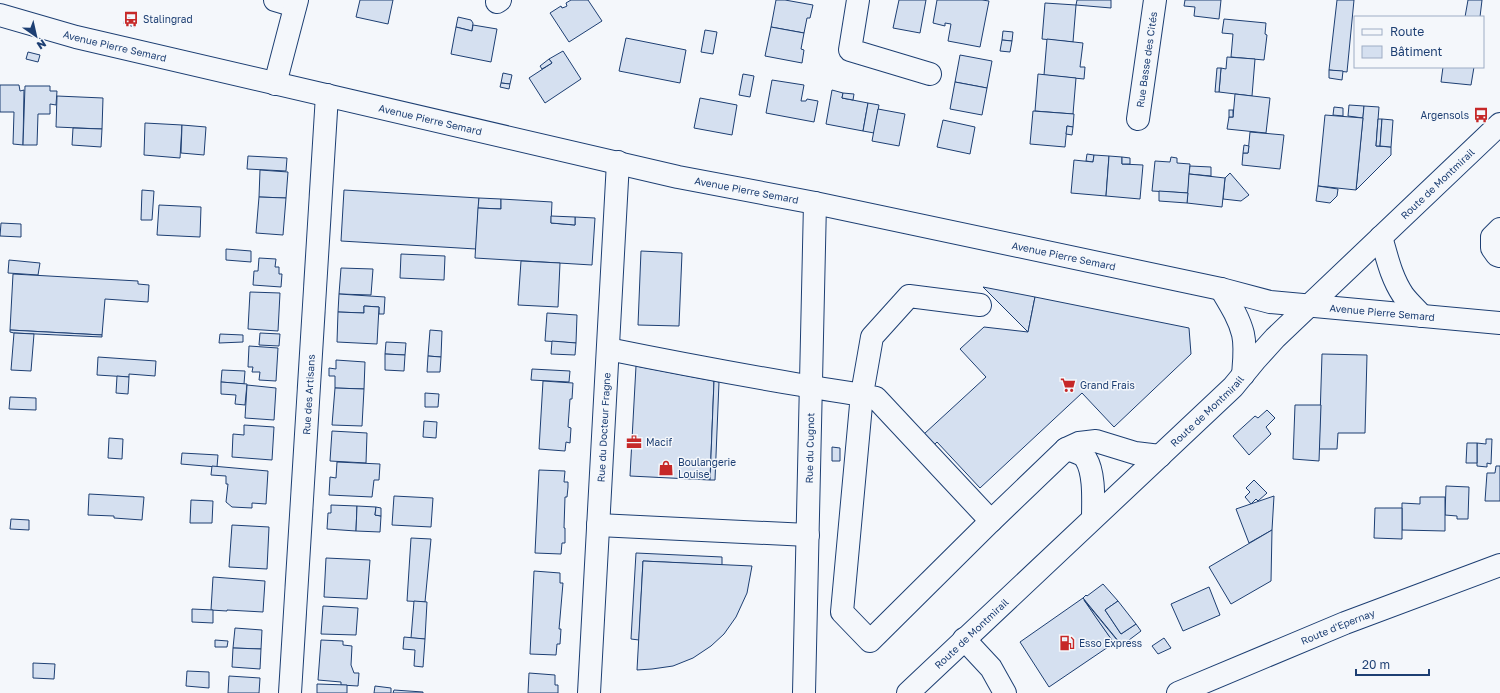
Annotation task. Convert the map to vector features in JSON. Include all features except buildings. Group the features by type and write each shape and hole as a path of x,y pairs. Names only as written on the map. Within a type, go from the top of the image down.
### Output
{"main road":[{"path":"275,0 296,3 275,84"},
{"path":"858,0 850,50 930,74"},
{"name":"Rue Basse des Cités","path":"1138,118 1155,0"},
{"name":"Avenue Pierre Semard","path":"0,15 76,37 678,177 815,203 1221,289 1270,302 1500,323"},
{"name":"Rue des Artisans","path":"290,693 327,95"},
{"name":"Route de Montmirail","path":"908,693 1233,387 1270,343 1381,236 1500,126"},
{"name":"Rue du Docteur Fragne","path":"589,693 618,162"},
{"name":"Rue du Cugnot","path":"804,693 815,203"},
{"path":"1500,229 1492,237 1492,248 1497,255 1500,256"},
{"path":"1381,236 1390,270 1396,283 1404,296 1422,316"},
{"path":"1221,289 1237,317 1243,335 1243,375"},
{"path":"980,305 909,296 872,337 862,394 842,612 870,641 1066,449 1079,443 1096,441 1135,453 1160,456"},
{"path":"608,349 699,368 862,394 876,398 991,521"},
{"path":"1066,449 1080,454 1085,458 1088,465 1093,491 1094,518"},
{"path":"598,525 808,535"},
{"name":"Route d'Epernay","path":"1178,693 1345,623 1500,565"},
{"path":"964,639 990,668 1005,693"}],"place":[{"name":"Stalingrad","path":"131,19"},
{"name":"Argensols","path":"1481,115"},
{"name":"Grand Frais","path":"1068,385"},
{"name":"Macif","path":"634,442"},
{"name":"Boulangerie Louise","path":"666,468"},
{"name":"Esso Express","path":"1067,643"}]}
